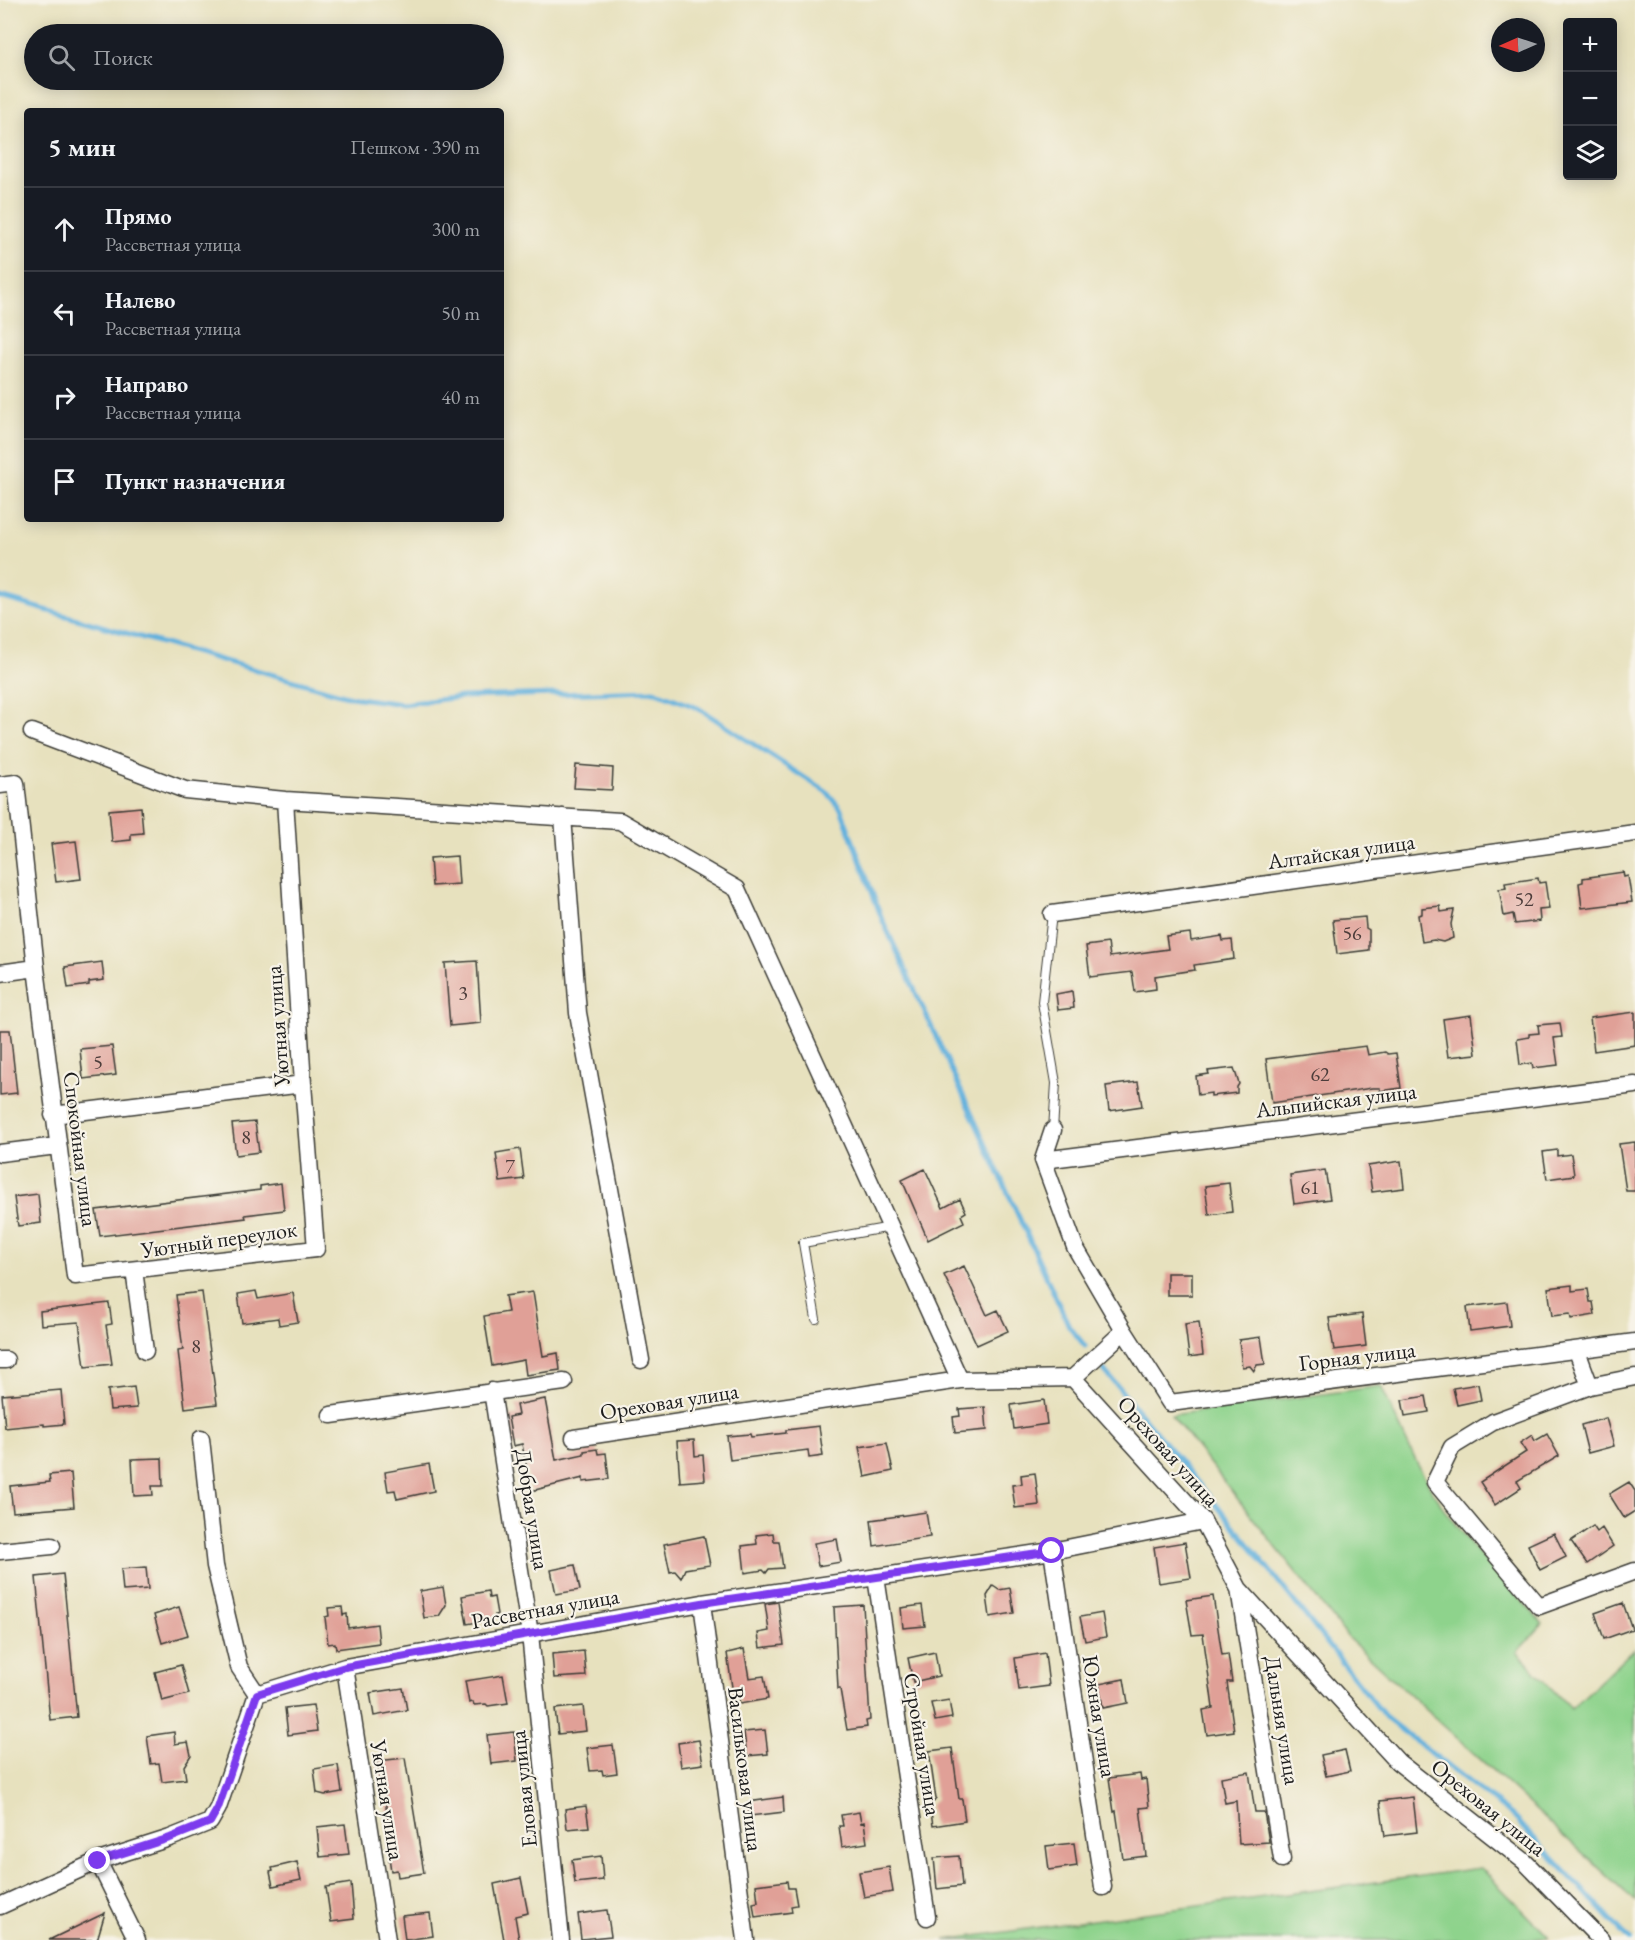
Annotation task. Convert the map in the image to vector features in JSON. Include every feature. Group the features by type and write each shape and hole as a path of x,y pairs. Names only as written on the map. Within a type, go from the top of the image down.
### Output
{"street":[{"path":"32,732 184,790 285,800 620,820 737,889 960,1380"},
{"name":"Спокойная улица","path":"8,784 36,968 75,1276 134,1270"},
{"name":"Уютная улица","path":"285,800 316,1249"},
{"path":"563,817 578,1013 641,1360"},
{"name":"Алтайская улица","path":"1052,914 1635,833"},
{"path":"0,973 36,968"},
{"path":"53,1115 303,1084"},
{"name":"Альпийская улица","path":"1043,1160 1635,1084"},
{"path":"1053,1130 1043,1160 1075,1247 1124,1331 1073,1378"},
{"path":"0,1153 57,1146"},
{"name":"Уютный переулок","path":"145,1351 134,1270 316,1249"},
{"name":"Горная улица","path":"1124,1331 1170,1403 1635,1342"},
{"path":"1577,1351 1590,1386"},
{"path":"1635,1377 1590,1386 1493,1422 1452,1447 1435,1482 1539,1606 1635,1571"},
{"name":"Ореховая улица","path":"574,1438 960,1380 1073,1378 1203,1521 1239,1589 1398,1762 1524,1861 1601,1940"},
{"path":"332,1415 564,1382"},
{"name":"Добрая улица","path":"492,1391 530,1634"},
{"path":"0,1906 98,1861 170,1838 210,1822 218,1808 257,1694 239,1667 215,1566 201,1439"},
{"name":"Рассветная улица","path":"257,1694 345,1667 702,1603 1052,1551 1203,1521"},
{"path":"0,1551 52,1546"},
{"name":"Южная улица","path":"1052,1551 1103,1887"},
{"name":"Стройная улица","path":"876,1577 927,1917"},
{"name":"Дальняя улица","path":"1239,1589 1282,1859"},
{"name":"Васильковая улица","path":"702,1603 746,1940"},
{"name":"Еловая улица","path":"530,1634 561,1940"},
{"name":"Уютная улица","path":"345,1667 387,1940"},
{"path":"98,1861 137,1940"}],"lane":[{"path":"1052,914 1042,1002 1056,1083 1053,1130"},
{"path":"816,1319 803,1243 891,1227"}],"green space":[{"path":"1381,1386 1427,1482 1439,1501 1481,1556 1543,1624 1517,1652 1571,1709 1635,1648 1635,1901 1349,1639 1171,1415"},
{"path":"1481,1868 1549,1937 1529,1940 945,1940"}],"building":[{"path":"576,765 613,768 612,790 574,788"},
{"path":"141,807 143,833 131,834 131,840 112,842 109,810"},
{"path":"76,841 81,879 56,882 51,844"},
{"path":"457,856 459,884 432,886 430,858"},
{"path":"1623,872 1624,877 1628,876 1632,902 1582,908 1579,883 1583,882 1583,878"},
{"path":"1538,878 1539,883 1545,882 1549,909 1539,910 1540,921 1515,924 1513,914 1504,916 1499,889 1506,888 1505,883"},
{"path":"1440,906 1441,912 1454,910 1451,924 1453,938 1443,942 1434,940 1422,942 1418,915 1422,914 1422,908"},
{"path":"1365,917 1366,928 1369,930 1369,950 1337,954 1333,920"},
{"path":"1190,933 1191,941 1222,936 1223,941 1232,940 1234,959 1194,965 1195,970 1155,976 1156,989 1135,992 1132,972 1090,977 1086,946 1108,943 1110,957 1168,949 1166,936"},
{"path":"477,961 481,1023 450,1026 445,963"},
{"path":"102,962 104,980 68,988 65,967"},
{"path":"1072,991 1074,1008 1058,1010 1056,994"},
{"path":"1635,1012 1635,1045 1594,1051 1590,1018"},
{"path":"1471,1015 1476,1054 1448,1057 1443,1019"},
{"path":"1560,1023 1562,1037 1554,1038 1558,1065 1533,1068 1532,1063 1520,1065 1517,1039 1539,1033 1538,1025"},
{"path":"0,1030 10,1030 17,1093 0,1095"},
{"path":"112,1046 116,1075 83,1079 80,1049"},
{"path":"1366,1046 1368,1055 1396,1053 1401,1088 1380,1091 1380,1088 1372,1088 1272,1103 1266,1059"},
{"path":"1234,1068 1239,1084 1237,1093 1198,1095 1196,1076 1209,1074 1208,1071"},
{"path":"1138,1082 1142,1106 1109,1111 1106,1086"},
{"path":"255,1122 259,1152 236,1155 232,1124"},
{"path":"1635,1142 1635,1191 1626,1191 1619,1144"},
{"path":"520,1149 524,1179 500,1182 496,1153"},
{"path":"1557,1150 1557,1156 1571,1154 1574,1175 1547,1179 1543,1152"},
{"path":"1401,1161 1404,1188 1372,1192 1368,1166"},
{"path":"925,1169 943,1208 960,1199 966,1212 961,1215 964,1222 928,1240 902,1180"},
{"path":"1325,1170 1330,1199 1294,1204 1290,1175"},
{"path":"281,1183 284,1210 245,1215 246,1218 100,1236 96,1210 260,1190 260,1186"},
{"path":"1229,1183 1232,1212 1209,1215 1205,1186"},
{"path":"38,1194 41,1223 18,1226 14,1197"},
{"path":"964,1266 987,1315 998,1310 1008,1331 977,1345 944,1275"},
{"path":"1167,1273 1192,1273 1192,1295 1167,1295"},
{"path":"1572,1285 1572,1291 1588,1289 1595,1315 1571,1319 1570,1314 1552,1316 1548,1288"},
{"path":"256,1291 258,1299 293,1293 298,1322 279,1325 278,1318 242,1323 238,1294"},
{"path":"202,1292 217,1404 185,1408 178,1351 183,1350 176,1295"},
{"path":"533,1292 543,1356 558,1353 560,1370 526,1375 524,1360 492,1366 484,1316 508,1312 505,1296"},
{"path":"1507,1302 1510,1326 1470,1331 1467,1307"},
{"path":"109,1303 112,1324 106,1325 112,1364 85,1367 79,1322 41,1325 40,1311"},
{"path":"1362,1314 1366,1346 1334,1350 1329,1318"},
{"path":"1199,1322 1203,1355 1189,1357 1185,1324"},
{"path":"1261,1337 1265,1364 1257,1365 1254,1371 1250,1366 1242,1367 1239,1340"},
{"path":"1478,1384 1481,1400 1457,1405 1453,1388"},
{"path":"134,1387 137,1408 110,1410 108,1390"},
{"path":"61,1390 64,1424 5,1428 2,1395"},
{"path":"1426,1396 1429,1412 1405,1416 1402,1400"},
{"path":"545,1399 556,1460 597,1449 598,1454 606,1453 609,1479 583,1482 583,1478 531,1491 522,1444 513,1446 508,1417 518,1415 516,1405"},
{"path":"1044,1400 1047,1424 1014,1429 1011,1405"},
{"path":"985,1407 987,1430 955,1433 953,1417 960,1416 959,1409"},
{"path":"1606,1418 1614,1446 1588,1453 1581,1425"},
{"path":"819,1426 823,1456 809,1458 808,1450 730,1460 727,1436 750,1434 751,1437"},
{"path":"1547,1434 1559,1456 1517,1481 1521,1488 1495,1505 1480,1482 1526,1452 1520,1443 1532,1435 1535,1441"},
{"path":"694,1440 695,1456 703,1455 705,1480 680,1482 677,1441"},
{"path":"887,1443 893,1471 865,1477 859,1447"},
{"path":"162,1458 163,1486 152,1486 153,1495 134,1496 132,1459"},
{"path":"429,1464 434,1491 397,1499 395,1490 388,1491 385,1472"},
{"path":"71,1473 74,1507 13,1512 10,1486 50,1482 49,1475"},
{"path":"1035,1473 1039,1505 1015,1508 1012,1485 1022,1484 1021,1475"},
{"path":"1629,1482 1635,1491 1635,1511 1624,1518 1609,1494"},
{"path":"926,1512 930,1537 874,1546 871,1520"},
{"path":"1593,1526 1597,1532 1602,1528 1613,1546 1587,1564 1571,1541"},
{"path":"773,1533 774,1541 779,1541 783,1568 769,1569 766,1573 763,1570 745,1573 742,1546 757,1544 756,1535"},
{"path":"1554,1533 1566,1557 1540,1570 1528,1545"},
{"path":"704,1536 710,1565 685,1569 681,1578 675,1571 670,1572 664,1544"},
{"path":"837,1539 841,1562 818,1566 814,1543"},
{"path":"1185,1542 1191,1578 1159,1583 1154,1547"},
{"path":"575,1565 580,1590 556,1594 551,1570"},
{"path":"146,1567 148,1589 123,1591 121,1569"},
{"path":"63,1574 77,1717 50,1720 36,1577"},
{"path":"993,1586 999,1590 1010,1588 1014,1613 990,1617 987,1596"},
{"path":"443,1587 446,1605 439,1616 424,1618 420,1591"},
{"path":"488,1591 489,1598 494,1597 496,1619 467,1624 462,1596"},
{"path":"1213,1596 1222,1655 1228,1654 1232,1682 1227,1682 1234,1731 1207,1735 1203,1710 1213,1708 1203,1634 1192,1635 1186,1600"},
{"path":"778,1602 784,1645 760,1648 758,1633 769,1631 765,1604"},
{"path":"1623,1603 1632,1629 1604,1639 1595,1613"},
{"path":"863,1605 870,1720 866,1721 867,1727 847,1730 840,1689 838,1689 834,1607"},
{"path":"922,1605 925,1626 903,1628 901,1608"},
{"path":"179,1607 188,1635 162,1643 154,1615"},
{"path":"342,1607 343,1615 347,1614 348,1628 377,1624 379,1643 336,1649 335,1643 328,1644 325,1617 329,1616 328,1608"},
{"path":"1102,1613 1106,1637 1085,1641 1080,1617"},
{"path":"744,1649 749,1678 764,1676 768,1699 740,1704 738,1693 733,1694 727,1653"},
{"path":"584,1651 586,1676 554,1678 552,1654"},
{"path":"935,1652 939,1676 913,1682 908,1658"},
{"path":"1045,1653 1049,1686 1019,1690 1015,1658"},
{"path":"181,1665 189,1694 162,1701 155,1672"},
{"path":"503,1675 508,1703 488,1706 469,1703 465,1681"},
{"path":"1124,1679 1128,1703 1103,1708 1099,1684"},
{"path":"403,1688 407,1710 374,1716 370,1693"},
{"path":"949,1700 952,1718 935,1721 931,1703"},
{"path":"313,1705 317,1731 288,1735 285,1708"},
{"path":"583,1706 586,1731 558,1734 555,1709"},
{"path":"765,1730 768,1754 747,1756 744,1732"},
{"path":"174,1732 175,1744 188,1742 191,1755 184,1766 186,1779 162,1782 159,1763 151,1764 147,1736"},
{"path":"514,1732 517,1761 491,1764 487,1735"},
{"path":"699,1740 703,1764 681,1767 678,1743"},
{"path":"613,1745 617,1773 603,1775 602,1770 590,1771 587,1748"},
{"path":"952,1748 959,1799 962,1799 965,1821 933,1826 930,1806 936,1799 929,1751"},
{"path":"1345,1750 1350,1771 1326,1776 1321,1755"},
{"path":"405,1758 424,1873 398,1877 397,1870 391,1871 389,1857 395,1856 388,1824 384,1788 381,1789 377,1761"},
{"path":"338,1765 342,1792 325,1795 317,1793 314,1769"},
{"path":"1249,1772 1255,1812 1264,1812 1269,1842 1239,1844 1236,1801 1225,1803 1221,1777"},
{"path":"1140,1774 1141,1780 1146,1779 1149,1807 1140,1808 1146,1856 1123,1859 1109,1778"},
{"path":"783,1797 784,1812 750,1816 748,1802"},
{"path":"1413,1797 1417,1832 1385,1836 1380,1801"},
{"path":"586,1806 589,1827 567,1829 565,1809"},
{"path":"859,1812 861,1823 864,1822 867,1843 842,1847 839,1826 843,1826 841,1815"},
{"path":"345,1824 349,1854 320,1857 317,1827"},
{"path":"1074,1843 1077,1866 1049,1870 1046,1846"},
{"path":"601,1856 603,1880 575,1883 572,1860"},
{"path":"959,1856 962,1886 937,1889 934,1858"},
{"path":"297,1862 301,1880 273,1886 270,1872 273,1871 272,1868"},
{"path":"889,1867 893,1892 864,1897 859,1872"},
{"path":"521,1878 528,1913 515,1916 519,1940 504,1940 494,1884"},
{"path":"787,1881 788,1888 794,1888 797,1905 791,1906 792,1912 755,1917 753,1903 758,1902 756,1885"},
{"path":"351,1883 354,1919 331,1922 326,1887"},
{"path":"607,1910 611,1936 581,1939 578,1914"},
{"path":"105,1913 97,1940 49,1940"},
{"path":"430,1913 433,1936 405,1940 402,1916"}],"waterway":[{"path":"0,597 351,697 402,704 462,697 654,691 698,708 828,793 841,809 882,919 1069,1326 1085,1346"},
{"path":"1104,1370 1248,1543 1387,1719 1513,1816 1630,1940"}],"route":[{"path":"98,1861 170,1838 210,1822 218,1808 257,1694 345,1667 702,1603 1052,1551"}]}
